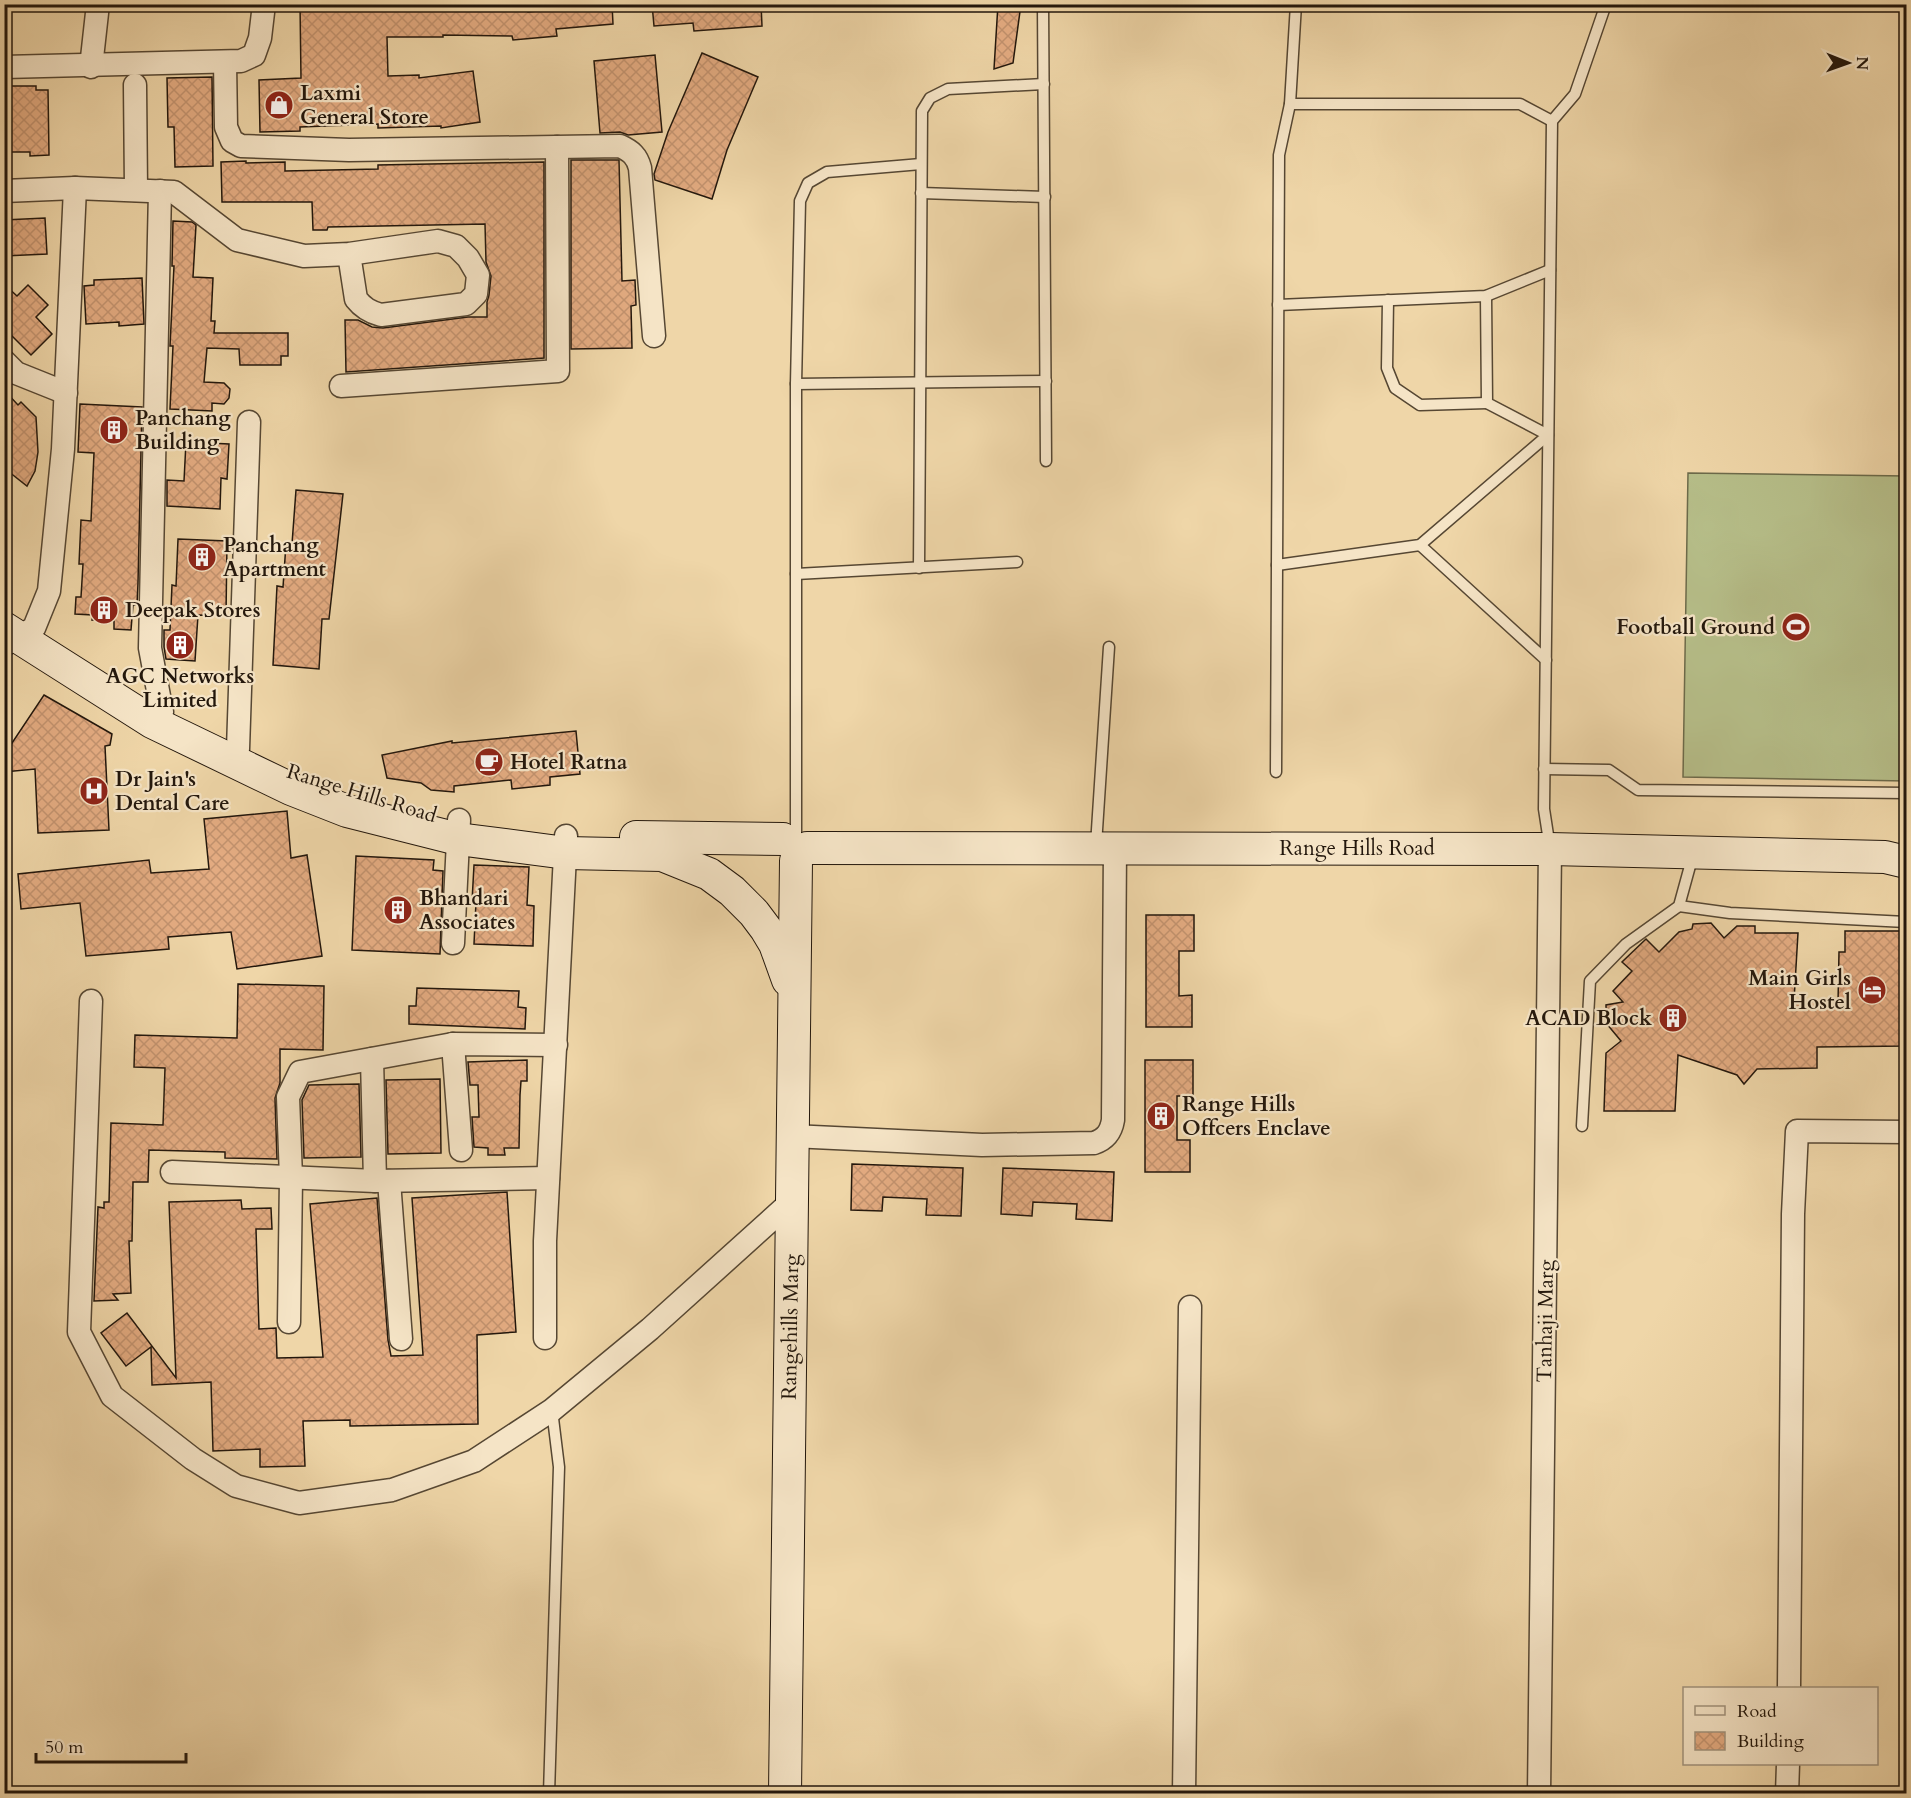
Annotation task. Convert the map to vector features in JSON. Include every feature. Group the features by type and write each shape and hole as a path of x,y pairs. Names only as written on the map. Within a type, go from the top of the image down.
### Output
{"main road":[{"name":"Range Hills Road","path":"4,607 15,634 162,712 297,776 422,814 458,830 566,845 662,855 793,848 1550,849 1885,857 1906,862"},
{"path":"15,634 152,722 291,789 347,811 458,830"},
{"name":"Range Hills Road","path":"566,845 619,837 793,848"},
{"name":"Rangehills Marg","path":"785,1794 794,998 793,848"},
{"path":"662,855 709,874 732,891 754,913 775,944 794,998"}],"street":[{"path":"91,67 98,4"},
{"path":"4,67 91,67 241,61 254,55 260,38 264,4"},
{"path":"225,62 226,127 232,141 241,146 349,150 620,146 627,149 638,160 640,168 654,336"},
{"path":"135,85 136,190"},
{"path":"341,386 558,371 557,147"},
{"path":"15,634 50,591 63,449 75,188"},
{"path":"4,191 75,188 174,192 237,240 304,256 349,254 438,241 456,246 468,258 478,275 476,294 466,304 381,315 373,313 360,305 356,299 349,254"},
{"path":"160,191 150,648 162,712"},
{"path":"4,361 16,373 66,393"},
{"path":"238,749 249,422"},
{"path":"453,943 458,830"},
{"path":"545,1338 545,1241 566,845"},
{"path":"792,1136 982,1145 1102,1141 1111,1129 1113,1120 1105,848"},
{"name":"Tanhaji Marg","path":"1539,1794 1550,849"},
{"path":"91,1001 79,1332 112,1396 193,1459 236,1486 299,1503 392,1490 474,1461 552,1410 650,1329 792,1201"},
{"path":"289,1322 291,1178 288,1097 300,1072 453,1044 556,1046"},
{"path":"453,1044 461,1150"},
{"path":"372,1059 382,1181 401,1339"},
{"path":"1789,1687 1793,1214 1797,1131 1906,1132"},
{"path":"172,1172 382,1181 548,1178"},
{"path":"1184,1794 1190,1307"},
{"path":"1788,1765 1788,1794"}],"lane":[{"path":"1043,4 1046,461"},
{"path":"1276,772 1279,155 1290,104 1296,4"},
{"path":"1550,849 1544,809 1544,769 1552,121 1575,94 1606,4"},
{"path":"918,568 922,111 925,104 938,92 948,89 1044,84"},
{"path":"1290,104 1520,104 1552,121"},
{"path":"793,848 796,384 800,201 808,183 827,172 921,164"},
{"path":"921,193 1045,197"},
{"path":"1278,305 1486,296 1550,270"},
{"path":"1486,296 1487,404"},
{"path":"1388,300 1387,368 1395,388 1420,405 1487,404 1548,435"},
{"path":"796,384 1046,381"},
{"path":"1277,565 1420,545 1548,435"},
{"path":"1420,545 1546,660"},
{"path":"796,574 1017,562"},
{"path":"1105,848 1109,647"},
{"path":"1544,769 1609,770 1638,790 1906,793"},
{"path":"1582,1126 1590,981 1626,944 1679,906 1694,852"},
{"path":"1679,906 1730,913 1906,922"},
{"path":"549,1794 559,1467 552,1410"}],"green space":[{"name":"Football Ground","path":"1688,473 1906,476 1906,781 1683,777"}],"building":[{"path":"300,4 528,4 528,12 570,8 569,4 612,4 613,24 556,29 557,36 513,40 512,36 387,37 388,76 419,75 419,78 473,71 480,122 441,128 441,126 378,128 378,124 300,127 300,131 260,132 259,80 301,78"},
{"path":"652,4 761,4 762,26 694,31 693,23 654,26"},
{"path":"998,4 1021,4 1013,63 994,69"},
{"path":"702,53 758,77 727,150 712,199 655,180 654,174 668,132"},
{"path":"655,55 662,132 628,135 620,132 600,133 594,61"},
{"path":"212,77 213,166 175,167 174,127 168,127 167,78"},
{"path":"9,86 36,86 36,90 48,90 49,155 30,156 30,152 10,152"},
{"path":"571,160 619,160 622,281 635,280 636,305 631,306 632,348 571,349"},
{"path":"246,161 246,163 285,162 285,171 378,169 378,165 544,162 544,358 346,372 345,320 358,320 372,327 383,328 468,317 487,317 491,276 486,262 485,224 328,227 327,230 313,230 312,202 222,202 221,162"},
{"path":"45,218 47,254 4,256 4,220"},
{"path":"173,221 192,222 196,225 193,277 213,278 211,321 215,321 214,333 288,333 288,356 281,356 281,365 240,365 239,349 207,348 204,382 224,383 230,389 229,398 224,404 212,403 212,411 170,409 173,346 170,346 174,266 172,266"},
{"path":"142,278 144,324 119,326 119,322 86,324 84,286 94,285 94,280"},
{"path":"4,284 17,296 28,285 48,305 36,317 52,334 31,355 4,328"},
{"path":"4,390 18,405 21,402 36,417 38,452 35,471 27,486 4,468"},
{"path":"80,404 142,407 137,605 133,605 131,630 114,629 114,621 92,620 93,615 75,614 76,597 81,597 83,564 79,564 81,520 91,521 94,453 78,452"},
{"path":"186,442 229,444 227,479 221,478 220,509 167,506 167,480 184,481"},
{"path":"296,490 343,494 329,619 322,619 319,669 273,665 277,586 283,587 286,544 292,544"},
{"path":"178,539 227,541 226,616 198,615 195,661 166,659 164,647 164,630 170,630 172,585 176,586"},
{"path":"44,695 112,734 110,745 105,746 109,830 38,833 35,769 4,772 4,755"},
{"path":"576,731 580,774 550,777 550,785 512,789 511,780 454,786 454,792 431,790 421,783 387,778 382,755 452,741 452,743"},
{"path":"287,811 291,858 307,855 322,956 237,969 231,932 168,937 169,949 86,956 80,903 21,909 18,874 149,860 151,873 209,869 204,819"},
{"name":"Bhandari Associates","path":"356,856 434,860 433,870 443,871 440,954 352,950"},
{"path":"474,865 529,867 527,905 534,906 533,946 474,944 476,902 472,902"},
{"path":"1146,915 1194,915 1194,951 1179,951 1179,996 1192,995 1192,1027 1146,1027"},
{"name":"ACAD Block","path":"1711,923 1724,938 1737,926 1755,926 1755,933 1798,933 1794,1001 1838,1003 1839,952 1845,952 1845,931 1906,931 1906,1046 1817,1047 1817,1068 1757,1069 1744,1084 1737,1075 1678,1055 1675,1111 1604,1111 1606,1053 1621,1041 1606,1023 1606,1005 1623,1002 1613,991 1632,971 1622,962 1646,939 1659,952 1679,932 1692,929 1693,924"},
{"path":"238,984 324,986 323,1050 280,1049 280,1083 275,1098 277,1159 225,1158 225,1152 149,1150 148,1182 133,1182 132,1241 129,1241 131,1293 113,1294 118,1300 94,1301 98,1207 104,1208 104,1202 109,1202 111,1123 163,1125 165,1068 134,1067 135,1035 237,1038"},
{"path":"417,988 519,991 518,1007 526,1008 525,1029 409,1024 409,1006 416,1006"},
{"path":"527,1060 527,1081 521,1081 519,1148 504,1148 505,1155 488,1155 488,1148 474,1147 472,1117 479,1117 478,1085 470,1085 468,1062"},
{"name":"Range Hills Offcers Enclave","path":"1145,1060 1193,1060 1193,1096 1177,1096 1177,1140 1190,1140 1190,1172 1145,1172"},
{"path":"440,1079 441,1153 388,1154 386,1080"},
{"path":"359,1084 361,1157 304,1158 302,1100 309,1085"},
{"path":"852,1164 963,1168 961,1216 926,1215 927,1199 883,1197 882,1211 851,1210"},
{"path":"1003,1168 1114,1172 1112,1221 1076,1219 1077,1204 1033,1202 1032,1216 1001,1214"},
{"path":"507,1192 516,1332 477,1335 478,1424 350,1426 350,1420 303,1421 305,1466 260,1467 260,1449 213,1451 211,1382 152,1385 151,1347 126,1366 101,1333 127,1313 176,1378 169,1202 241,1200 242,1209 271,1208 272,1229 256,1229 259,1329 276,1328 277,1358 323,1357 310,1204 377,1198 391,1356 423,1355 412,1198"}],"place":[{"name":"Laxmi General Store","path":"279,105"},
{"name":"Panchang Building","path":"114,430"},
{"name":"Panchang Apartment","path":"202,557"},
{"name":"Deepak Stores","path":"104,610"},
{"name":"Football Ground","path":"1796,627"},
{"name":"AGC Networks Limited","path":"180,645"},
{"name":"Hotel Ratna","path":"489,762"},
{"name":"Dr Jain's Dental Care","path":"94,791"},
{"name":"Bhandari Associates","path":"398,910"},
{"name":"Main Girls Hostel","path":"1872,990"},
{"name":"ACAD Block","path":"1673,1018"},
{"name":"Range Hills Offcers Enclave","path":"1161,1116"}]}
